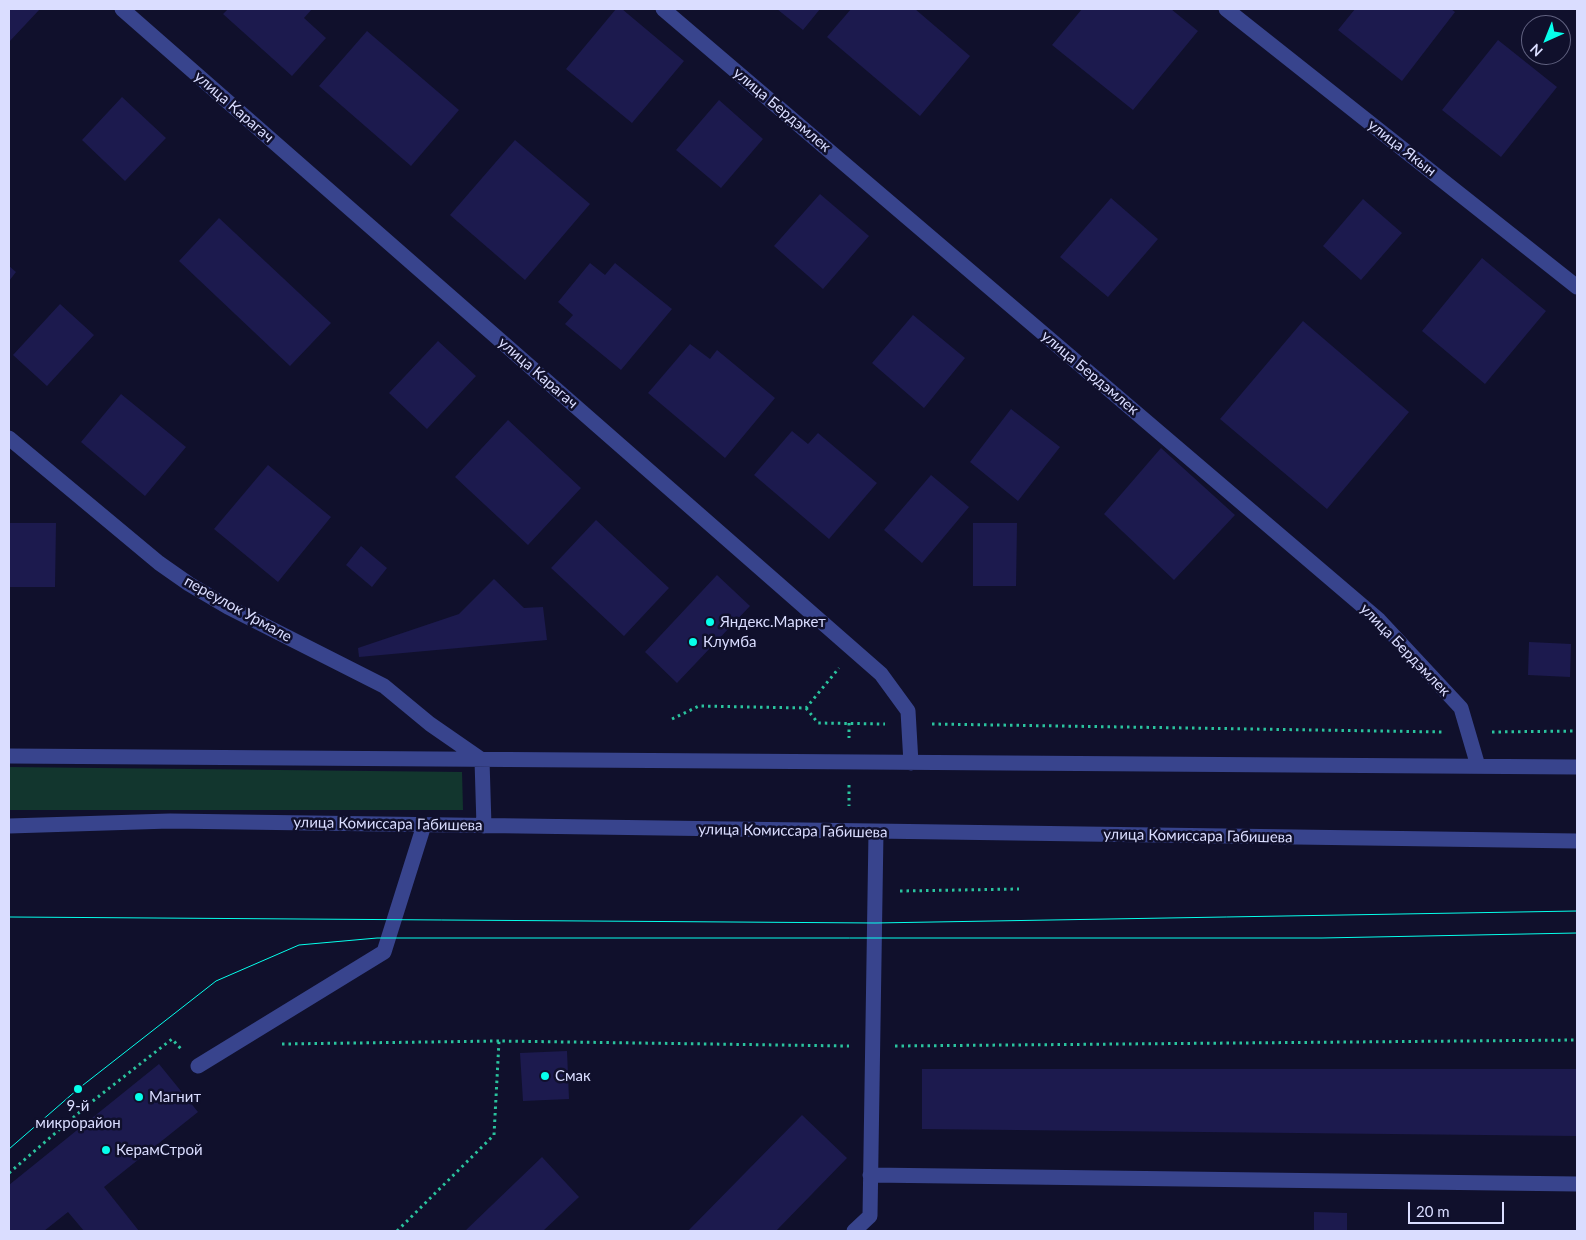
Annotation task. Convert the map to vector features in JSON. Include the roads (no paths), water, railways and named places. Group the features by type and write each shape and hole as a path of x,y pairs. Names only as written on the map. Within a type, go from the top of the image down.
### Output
{"street":[{"name":"улица Карагач","path":"122,9 881,674 908,711 911,763"},
{"name":"улица Бердэмлек","path":"663,9 1379,620 1460,708 1478,766"},
{"name":"улица Якын","path":"1226,9 1577,288"},
{"name":"переулок Урмале","path":"9,438 159,563 189,584 228,607 384,686 430,724 482,760"},
{"path":"9,756 1577,767"},
{"path":"482,760 484,826"},
{"name":"улица Комиссара Габишева","path":"9,826 170,821 1577,841"},
{"path":"198,1066 384,952 424,825"},
{"path":"854,1231 870,1216 876,832"},
{"path":"870,1175 1577,1184"}],"tram line":[{"path":"9,917 875,923 1577,911"},
{"path":"9,1149 78,1089 216,981 299,945 377,938 1322,938 1577,933"}],"place":[{"name":"Яндекс.Маркет","path":"710,622"},
{"name":"Клумба","path":"693,642"},
{"name":"Смак","path":"545,1076"},
{"name":"9-й микрорайон","path":"78,1089"},
{"name":"Магнит","path":"139,1097"},
{"name":"КерамСтрой","path":"106,1150"}]}
